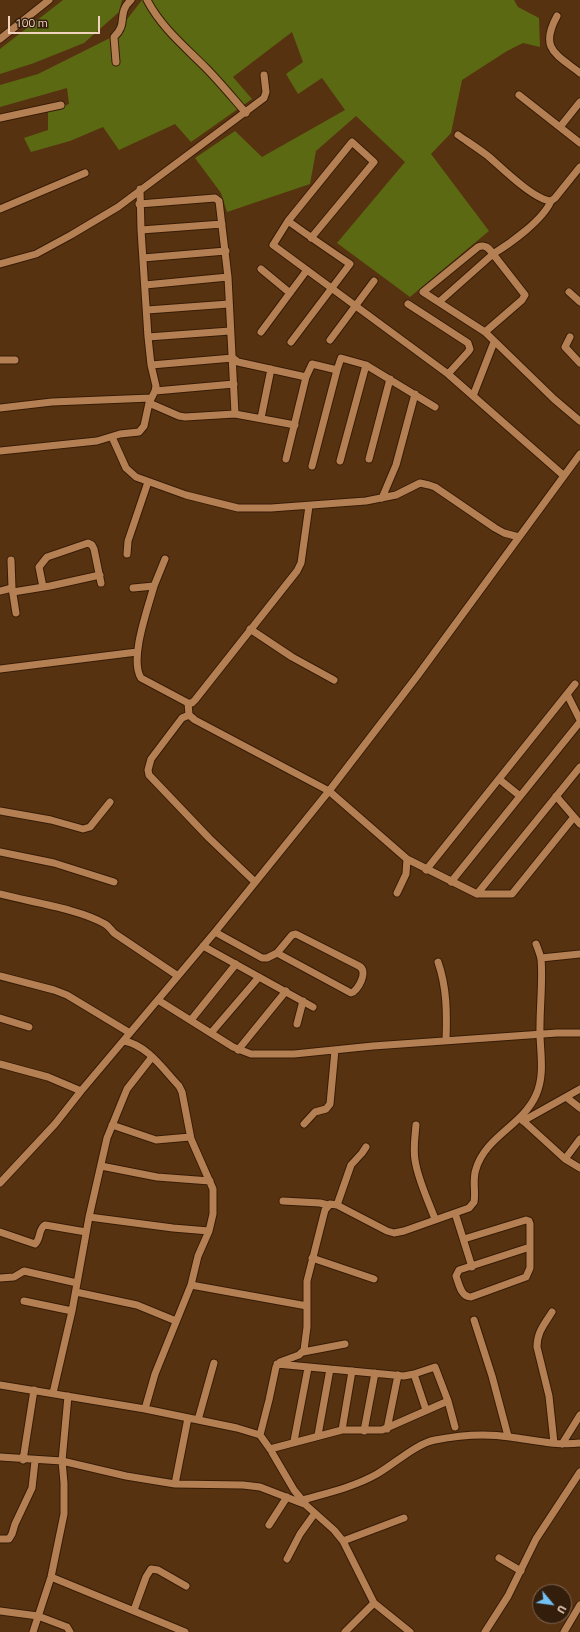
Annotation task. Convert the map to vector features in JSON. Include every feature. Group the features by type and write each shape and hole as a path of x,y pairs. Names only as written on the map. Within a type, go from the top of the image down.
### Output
{"street":[{"path":"0,39 50,0"},
{"path":"116,62 114,37 122,28 123,10 131,0"},
{"path":"147,0 154,14 165,28 206,68 246,113"},
{"path":"558,16 551,28 549,43 557,54 580,73"},
{"path":"0,264 36,254 118,207 246,113 264,98 266,92 264,75"},
{"path":"519,95 580,143"},
{"path":"560,127 580,102"},
{"path":"0,118 61,105"},
{"path":"458,135 488,156 526,188 541,198 551,201"},
{"path":"311,238 374,162 352,142 288,221 273,245 448,374 563,475"},
{"path":"439,302 493,254 537,220 549,206 551,201 558,195 580,168"},
{"path":"0,209 85,173"},
{"path":"0,451 97,441 112,436 134,433 142,429 144,426 150,400 156,386 151,365 148,337 139,204 140,190"},
{"path":"139,204 217,198 219,201 226,251 236,414"},
{"path":"288,221 350,264 331,287 291,342"},
{"path":"141,230 222,224"},
{"path":"485,332 522,300 525,295 493,254 487,247 484,246 478,247 423,292 485,332 554,399 580,421"},
{"path":"143,258 226,251"},
{"path":"261,270 290,292"},
{"path":"261,332 307,270"},
{"path":"145,285 228,277"},
{"path":"330,340 374,281"},
{"path":"569,292 580,302"},
{"path":"147,310 229,304"},
{"path":"408,304 468,343 470,348 468,352 448,374"},
{"path":"148,337 230,331"},
{"path":"570,337 565,347 580,364"},
{"path":"473,396 494,342"},
{"path":"151,365 233,358 238,362 306,377"},
{"path":"312,466 337,370 342,358 366,365 435,407"},
{"path":"0,360 15,360"},
{"path":"286,459 306,377 312,364 337,370"},
{"path":"340,461 366,365"},
{"path":"261,418 271,369"},
{"path":"369,459 390,379"},
{"path":"155,391 234,384"},
{"path":"382,498 396,465 415,394"},
{"path":"0,408 52,402 150,400 179,416 185,417 236,414 295,425"},
{"path":"112,436 126,468 136,477 186,495 238,508 309,506 382,498 396,495 420,483 429,484 504,533 519,537"},
{"path":"0,1183 55,1124 329,791 418,675 563,475 580,454"},
{"path":"127,554 128,540 148,482"},
{"path":"164,559 154,586 137,652 137,672 141,678 188,703 192,703 196,700 299,568 309,506"},
{"path":"0,591 43,587 100,579 94,548 92,545 88,543 46,557 39,567 43,587"},
{"path":"11,560 12,590 16,613"},
{"path":"133,588 154,586"},
{"path":"250,629 292,657 334,680"},
{"path":"0,669 137,652"},
{"path":"426,870 575,684"},
{"path":"451,882 580,721 567,694"},
{"path":"188,703 189,715 195,720 329,791 407,859 426,870 477,894 512,894 574,817"},
{"path":"189,715 182,718 151,760 148,770 149,776 209,838 255,882"},
{"path":"477,894 580,767"},
{"path":"499,779 520,796"},
{"path":"556,796 580,824"},
{"path":"0,811 51,820 83,830 90,827 110,802"},
{"path":"0,852 54,863 114,882"},
{"path":"398,893 407,870 407,859"},
{"path":"0,894 68,911 100,921 108,925 114,933 178,976"},
{"path":"214,932 262,958 267,958 276,953 292,935 296,934 360,966 364,971 356,989 351,993 276,953"},
{"path":"522,1119 536,1095 540,1083 542,1067 540,1034 541,958 536,944"},
{"path":"203,946 313,1007"},
{"path":"541,958 580,954"},
{"path":"438,962 444,979 446,996 446,1041"},
{"path":"191,1020 236,964"},
{"path":"0,976 54,990 67,995 130,1033"},
{"path":"212,1033 259,977"},
{"path":"238,1050 286,991"},
{"path":"158,1000 238,1050 251,1054 273,1055 540,1034 580,1033"},
{"path":"297,1024 304,1001"},
{"path":"0,1018 29,1027"},
{"path":"124,1040 137,1045 152,1057 182,1092 190,1137 210,1181 214,1198 213,1214 209,1230 198,1256 191,1285 155,1374 145,1409"},
{"path":"304,1124 315,1112 326,1110 330,1104 335,1050"},
{"path":"54,1393 76,1292 86,1232 103,1151 112,1125 128,1089 152,1057"},
{"path":"0,1064 48,1077 81,1091"},
{"path":"283,1201 337,1205 387,1231 394,1233 404,1231 469,1208 474,1202 474,1176 478,1163 484,1152 500,1134 522,1119 580,1089"},
{"path":"566,1097 580,1108"},
{"path":"522,1119 565,1159 580,1168"},
{"path":"112,1125 156,1140 190,1137"},
{"path":"416,1125 414,1143 417,1170 436,1219"},
{"path":"565,1159 580,1139"},
{"path":"337,1205 351,1165 366,1147"},
{"path":"101,1166 157,1177 210,1181"},
{"path":"303,1352 306,1333 307,1281 325,1210 328,1205"},
{"path":"455,1213 472,1267"},
{"path":"89,1217 173,1228 209,1230"},
{"path":"464,1239 527,1220 530,1224 530,1247 530,1268 526,1277 467,1297 463,1294 456,1274 462,1268 472,1267 530,1247"},
{"path":"0,1232 35,1244 38,1241 42,1228 45,1225 86,1232"},
{"path":"312,1258 374,1279"},
{"path":"0,1278 11,1278 24,1271 77,1283"},
{"path":"191,1285 307,1306"},
{"path":"76,1292 138,1305 176,1321"},
{"path":"24,1301 72,1311"},
{"path":"552,1312 538,1334 537,1347 549,1396 554,1443"},
{"path":"474,1320 492,1376 508,1436"},
{"path":"260,1435 277,1364 303,1352 345,1344"},
{"path":"198,1420 214,1363"},
{"path":"277,1364 398,1375 414,1374 435,1367 448,1401 455,1427"},
{"path":"294,1441 308,1368"},
{"path":"318,1435 330,1369"},
{"path":"342,1430 352,1371"},
{"path":"364,1431 375,1373"},
{"path":"414,1374 426,1410"},
{"path":"387,1428 398,1375"},
{"path":"0,1385 145,1409 237,1428 260,1435 270,1448 294,1490 305,1503 344,1541 374,1603 410,1632"},
{"path":"23,1460 34,1390"},
{"path":"33,1632 51,1577 62,1527 65,1505 62,1462 68,1396"},
{"path":"270,1448 342,1430 364,1431 387,1428 448,1401"},
{"path":"562,1444 580,1415"},
{"path":"175,1484 188,1418"},
{"path":"0,1458 62,1462 126,1476 175,1484 243,1485 260,1488 305,1503 370,1478 433,1440 460,1436 482,1435 508,1436 562,1444 580,1444"},
{"path":"0,1539 9,1539 12,1534 15,1524 32,1488 35,1461"},
{"path":"485,1632 508,1596 536,1539 580,1472"},
{"path":"269,1525 287,1497"},
{"path":"287,1559 300,1534 315,1513"},
{"path":"344,1541 404,1518"},
{"path":"499,1558 521,1571"},
{"path":"134,1610 146,1576 151,1570 158,1570 186,1586"},
{"path":"51,1577 185,1632"},
{"path":"344,1632 374,1603"},
{"path":"564,1632 580,1605"},
{"path":"0,1611 38,1616 67,1627 70,1632"}],"green space":[{"path":"63,0 122,0 119,12 84,43 34,63 0,74 0,49"},
{"path":"142,0 514,0 518,7 539,18 540,47 523,43 507,51 462,80 451,133 431,154 489,231 410,297 337,243 405,162 356,116 316,151 310,184 227,212 221,193 195,158 235,131 262,157 345,110 322,78 298,94 286,74 303,62 292,32 233,77 252,99 191,142 175,124 119,150 103,127 70,141 31,152 24,138 48,130 48,112 69,104 67,88 0,107 0,85 38,74 114,36"}]}
